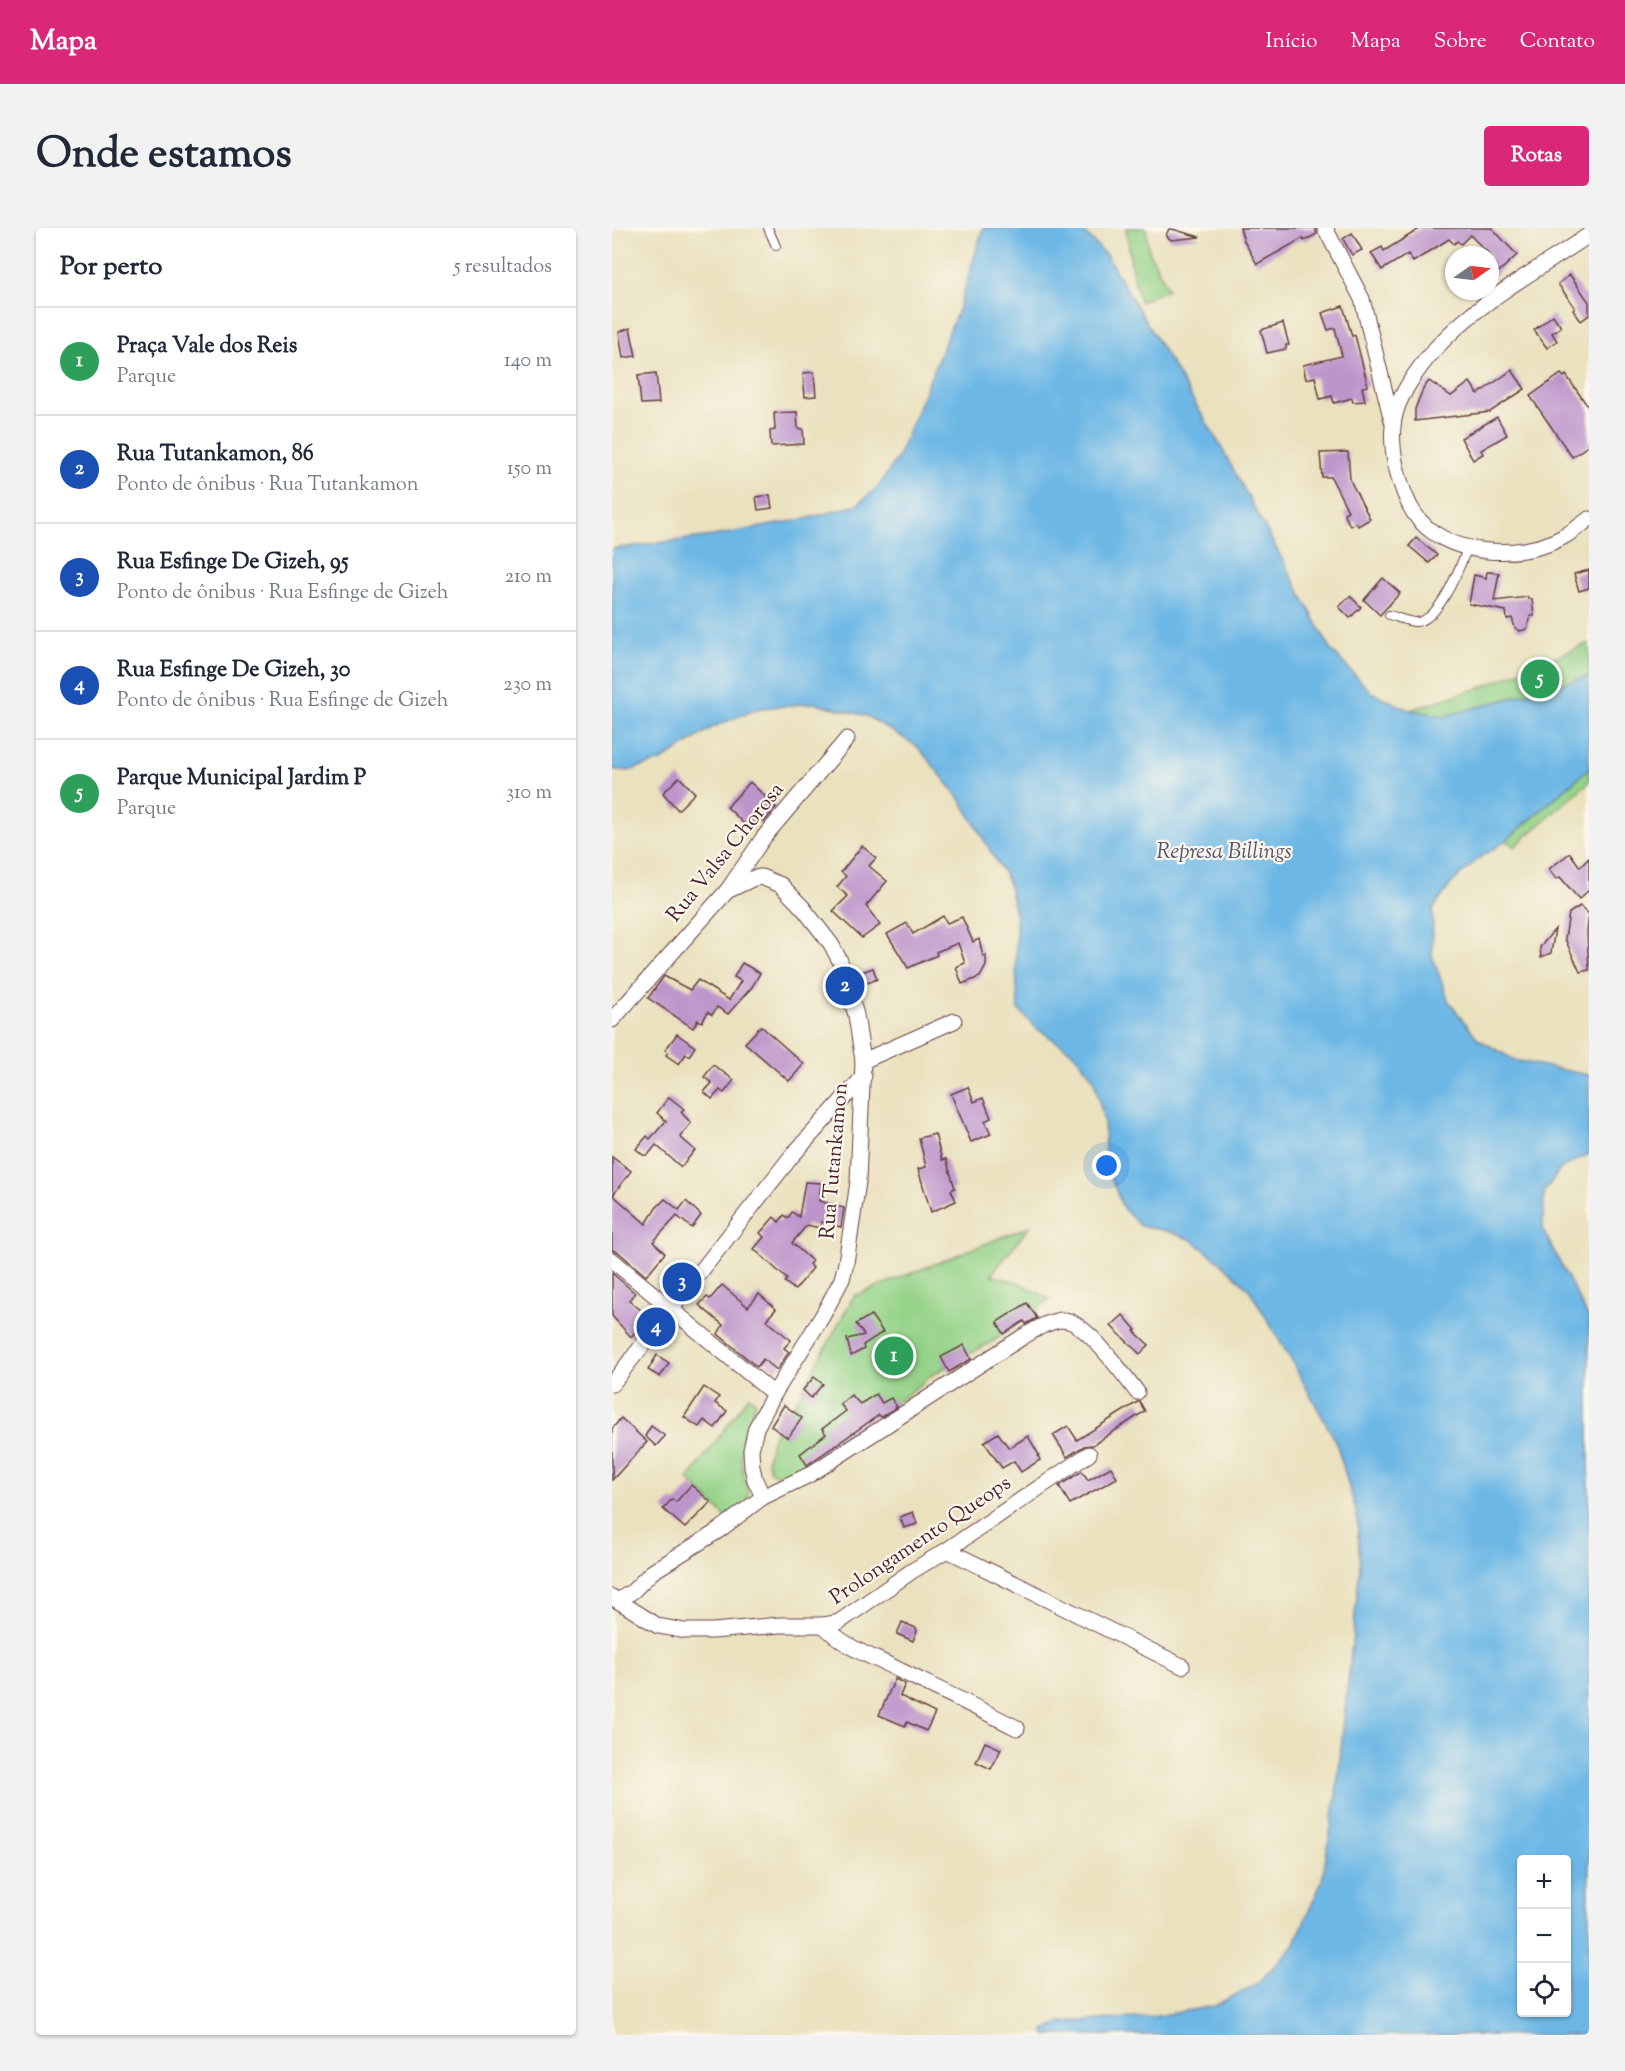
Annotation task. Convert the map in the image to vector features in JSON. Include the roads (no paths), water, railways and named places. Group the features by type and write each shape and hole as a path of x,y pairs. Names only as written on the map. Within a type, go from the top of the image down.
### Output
{"street":[{"path":"1325,228 1362,299 1392,421 1394,458 1405,495 1414,514 1427,527 1441,536 1480,551 1502,553 1546,545 1564,537 1589,519"},
{"path":"1392,421 1401,397 1419,368 1444,338 1480,308 1589,235"},
{"name":"Rua Valsa Chorosa","path":"612,1020 727,891 764,837 847,739"},
{"name":"Rua Tutankamon","path":"727,891 761,877 781,885 803,908 831,944 840,961 856,1014 863,1069 858,1182 842,1279 823,1316 774,1394 756,1428 751,1449 755,1480 763,1497"},
{"path":"612,1384 863,1069 954,1021"},
{"path":"612,1260 774,1394"},
{"path":"615,1599 633,1591 652,1572 718,1531 763,1497 809,1476 1021,1338 1050,1323 1064,1320 1077,1325 1094,1340 1137,1392"},
{"name":"Prolongamento Queops","path":"615,1599 658,1626 685,1631 780,1625 823,1625 839,1622 1089,1454"},
{"path":"946,1550 1182,1666"},
{"path":"823,1625 853,1650 887,1664 1017,1728"}],"lane":[{"path":"768,228 776,246"},
{"path":"1389,615 1416,622 1429,617 1440,604 1468,547"}],"water":[{"name":"Represa Billings","path":"983,228 1080,228 1106,255 1219,443 1332,651 1371,692 1409,710 1446,716 1589,676 1589,768 1507,840 1477,860 1451,884 1433,909 1432,955 1449,1002 1478,1039 1514,1060 1589,1075 1589,1154 1561,1168 1544,1192 1543,1230 1589,1319 1589,2035 1045,2035 1045,2030 1062,2022 1152,2017 1214,2006 1257,1984 1294,1945 1322,1881 1336,1797 1360,1567 1357,1514 1336,1442 1249,1289 1218,1260 1190,1239 1167,1231 1140,1226 1123,1208 1111,1178 1105,1154 1104,1121 1094,1079 1074,1053 1036,1028 1018,1009 1016,918 1008,881 961,800 917,746 867,716 814,703 760,708 713,727 661,761 628,771 612,769 612,549 713,536 805,519 857,505 878,487 898,457 960,305"}],"place":[{"name":"Parque Municipal Jardim P","path":"1540,679"},
{"name":"Rua Tutankamon, 86","path":"845,986"},
{"name":"Rua Esfinge De Gizeh, 95","path":"682,1282"},
{"name":"Rua Esfinge De Gizeh, 30","path":"656,1327"},
{"name":"Praça Vale dos Reis","path":"894,1356"}]}
